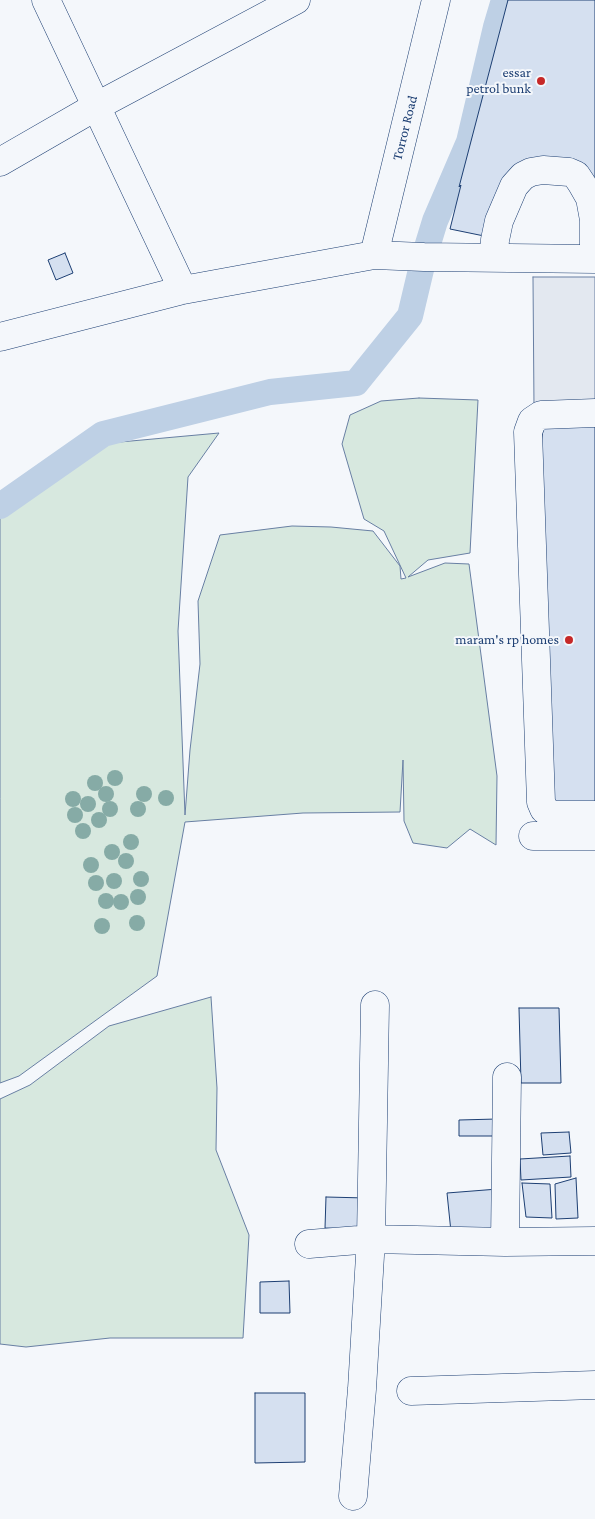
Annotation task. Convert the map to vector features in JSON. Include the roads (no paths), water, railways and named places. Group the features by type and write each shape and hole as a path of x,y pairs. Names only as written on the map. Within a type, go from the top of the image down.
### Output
{"street":[{"path":"46,0 183,290"},
{"path":"0,162 97,106 296,0"},
{"name":"Torror Road","path":"374,255 436,0"},
{"path":"0,337 183,290 374,255 494,258 594,259 594,220 590,198 576,176 569,172 543,170 523,176 514,186 499,221 494,258"},
{"path":"595,413 541,415 532,421 528,432 541,802 544,810 551,815 595,815"},
{"path":"533,836 595,836"},
{"path":"353,1496 371,1240 376,1005"},
{"path":"505,1242 507,1077"},
{"path":"309,1244 371,1240 595,1241"},
{"path":"411,1391 595,1386"}],"waterway":[{"path":"0,506 103,434 270,392 356,383 410,316 435,221 469,142 504,0"}],"place":[{"name":"essar petrol bunk","path":"541,81"},
{"name":"maram's rp homes","path":"569,640"}]}
